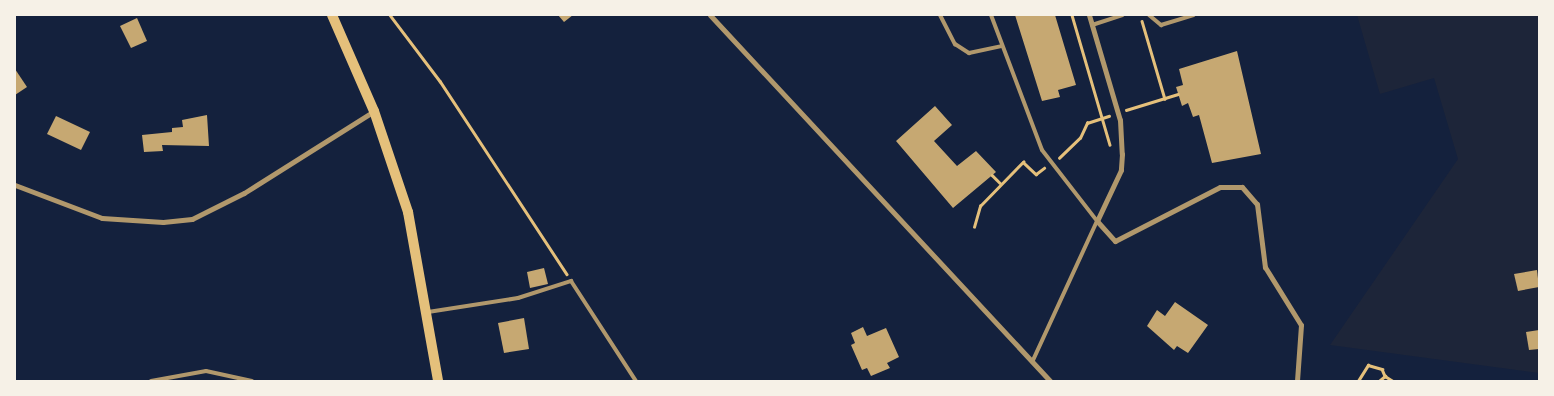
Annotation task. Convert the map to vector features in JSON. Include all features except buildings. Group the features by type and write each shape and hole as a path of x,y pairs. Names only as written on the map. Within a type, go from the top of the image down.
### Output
{"main road":[{"path":"332,15 374,112 408,212 428,312 438,381"}],"street":[{"path":"710,15 1050,381"},
{"path":"1089,15 1118,113 1121,170 1097,221 1115,240 1220,187 1242,187 1257,204 1265,267 1300,325 1297,381"},
{"path":"15,185 102,218 163,222 192,219 244,193 374,112"}],"lane":[{"path":"940,15 955,44 970,53 1001,46"},
{"path":"991,15 1001,46 1042,150 1097,221 1032,362"},
{"path":"1092,25 1122,15"},
{"path":"1149,15 1160,25 1193,15"},
{"path":"428,312 518,298 572,281 636,381"},
{"path":"151,381 206,371 252,381"}],"path":[{"path":"390,15 440,81 572,281"},
{"path":"1140,15 1165,98"},
{"path":"974,227 980,206 1000,183 1023,162 1036,174 1067,154 1087,123 1178,94"},
{"path":"992,175 1000,183"},
{"path":"1358,381 1368,365 1382,369 1385,376 1392,381"},
{"path":"1379,381 1385,376"}],"shaded area":[{"path":"1357,15 1539,15 1539,373 1330,345 1458,159 1434,78 1380,94"}]}
